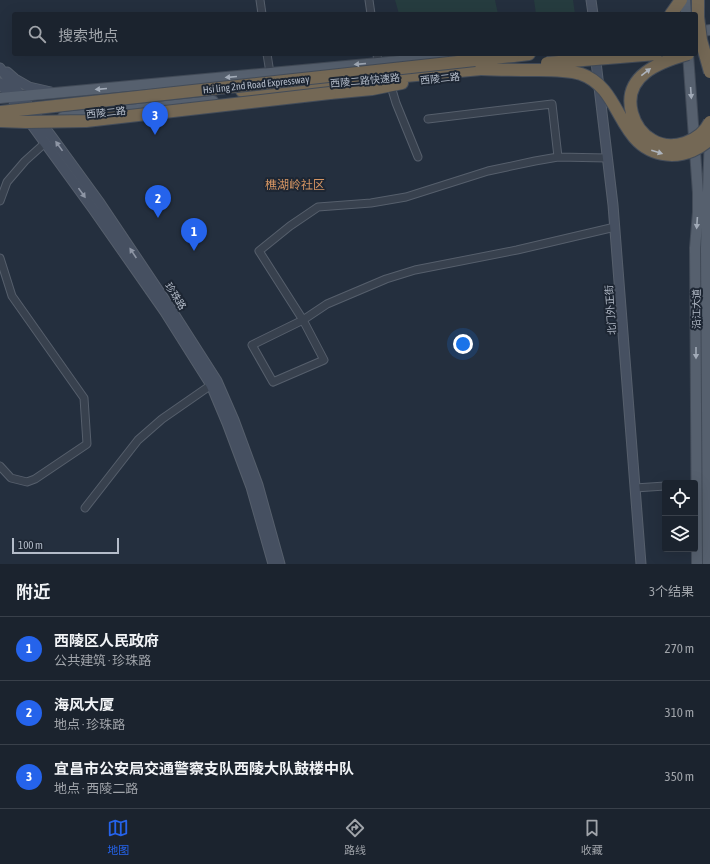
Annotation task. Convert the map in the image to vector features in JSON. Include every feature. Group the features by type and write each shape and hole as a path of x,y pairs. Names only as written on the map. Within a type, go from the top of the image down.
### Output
{"highway":[{"path":"672,12 681,0"},
{"path":"698,0 698,17 710,72"},
{"path":"703,50 706,17 705,0"},
{"path":"698,36 710,34"},
{"name":"Hsi ling 2nd Road Expressway","path":"0,112 508,56"},
{"path":"480,69 633,56"},
{"path":"680,56 668,59 651,68 641,76 634,85 630,106 633,117 640,130 652,140 662,144 672,145 684,144 695,139 704,131 710,122"},
{"path":"480,69 563,70 581,74 593,80 601,87 614,104 634,138 645,148 655,152 675,155 682,154 698,148 710,139"},
{"name":"西陵二路快速路","path":"0,121 177,97 480,69"},
{"path":"0,121 86,121 372,89 390,84 412,81"}],"main road":[{"path":"592,0 593,12"},
{"path":"685,0 686,12"},
{"path":"698,32 710,30"},
{"name":"西陵二路","path":"0,98 270,73 378,58 430,56"},
{"name":"西陵二路","path":"412,81 596,58 642,56"},
{"name":"沿江大道","path":"688,56 698,193 695,248 696,480"},
{"name":"北门外正街","path":"596,58 615,227 641,564"},
{"path":"0,67 15,79 30,87 54,93"},
{"name":"珍珠路","path":"0,67 16,97 100,203 166,301 217,381 234,420 258,485 280,564"},
{"name":"珍珠路","path":"0,83 16,97"},
{"name":"西陵二路","path":"0,124 364,84 390,84"},
{"name":"珍珠路","path":"34,120 45,143 165,312 211,385 227,422 251,487 273,564"},
{"name":"沿江大道","path":"708,564 706,248 710,126"},
{"name":"沿江大道","path":"696,516 697,564"}],"street":[{"path":"260,0 262,12"},
{"path":"369,0 371,12"},
{"path":"267,56 270,73"},
{"path":"390,84 396,103 418,157"},
{"path":"428,120 552,104 558,158"},
{"path":"0,200 7,182 25,161 45,143"},
{"path":"607,158 558,158 535,161 488,171 406,197 372,203 318,207 290,226 258,251 303,320 324,360 273,382 252,345 303,320 327,304 386,279 415,270 517,250 615,227"},
{"path":"0,258 12,296 84,398 87,444 35,480 27,482 11,478 0,466"},
{"path":"85,508 138,440 162,419 211,385"},
{"path":"635,488 662,486"}],"green space":[{"path":"395,0 495,0 498,12 398,12"},
{"path":"534,0 573,0 575,12 536,12"}],"place":[{"name":"宜昌市公安局交通警察支队西陵大队鼓楼中队","path":"155,135"},
{"name":"海风大厦","path":"158,218"},
{"name":"西陵区人民政府","path":"194,251"}],"district":[{"name":"樵湖岭社区","path":"295,185"}]}
